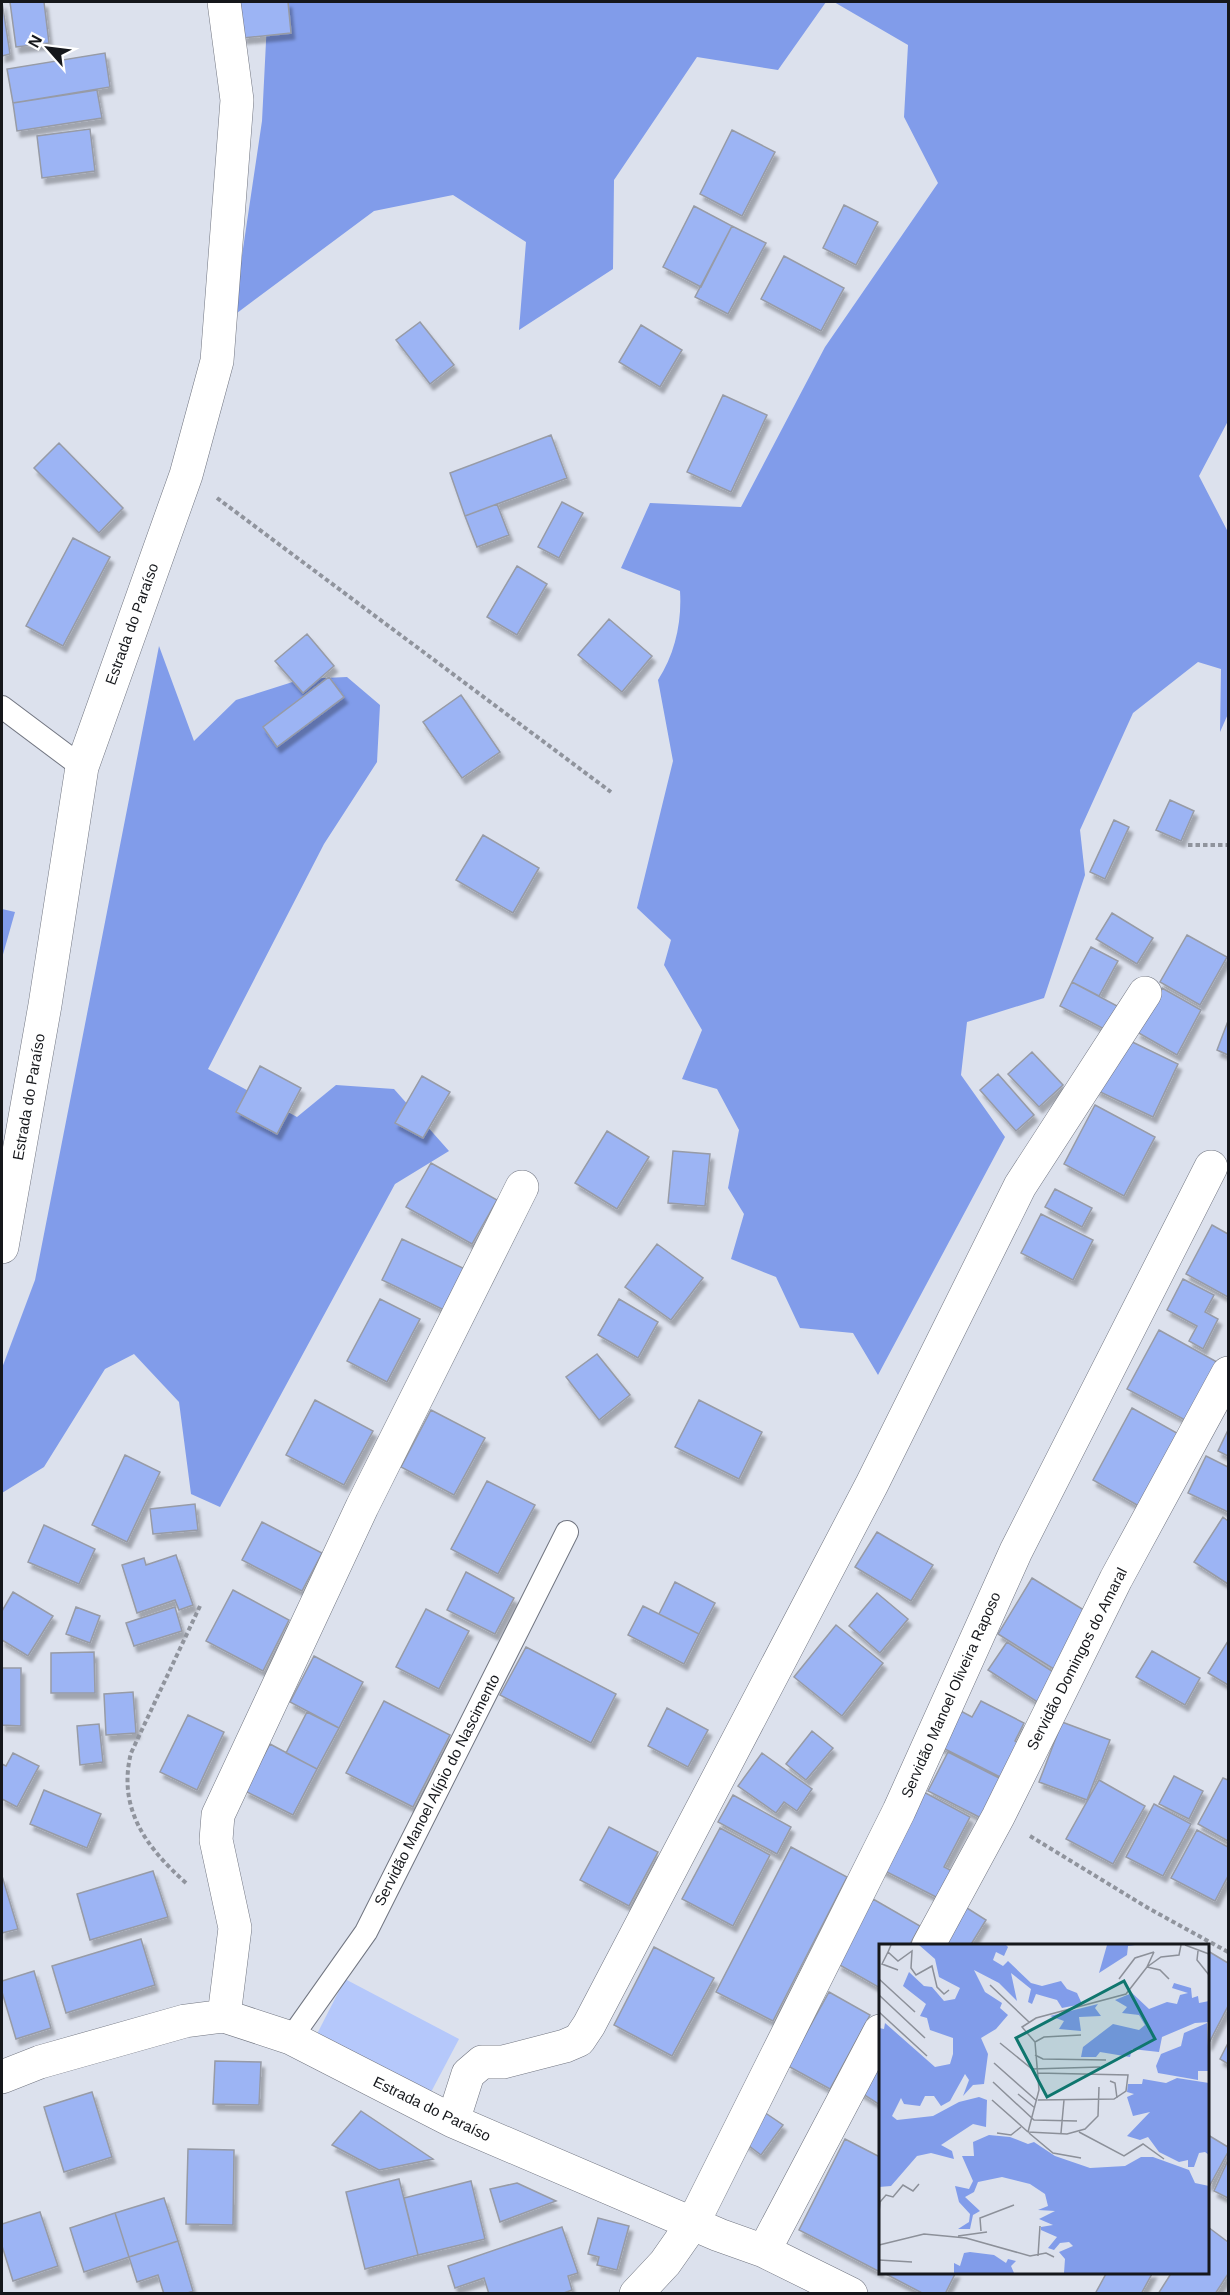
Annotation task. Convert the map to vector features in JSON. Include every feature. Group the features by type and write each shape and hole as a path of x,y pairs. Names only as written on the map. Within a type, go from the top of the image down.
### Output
{"street":[{"name":"Estrada do Paraíso","path":"2,1247 45,1005 82,767 186,475 217,361 237,100 224,2"},
{"path":"453,2121 468,2074 483,2062 503,2062 565,2046 579,2040 590,2025 872,1484 1020,1186 1145,993"},
{"name":"Servidão Manoel Oliveira Raposo","path":"636,2294 664,2263 693,2223 899,1811 1016,1551 1211,1167"},
{"path":"224,2016 235,1928 216,1840 218,1815 362,1507 522,1187"},
{"name":"Servidão Domingos do Amaral","path":"929,1944 999,1817 1116,1579 1228,1373"},
{"name":"Estrada do Paraíso","path":"2,2077 40,2062 185,2021 224,2016 291,2038 453,2121 719,2235 764,2251 851,2294"},
{"path":"764,2251 879,2033"}],"lane":[{"path":"2,707 82,767"},
{"name":"Servidão Manoel Alípio do Nascimento","path":"291,2038 366,1932 567,1532"}],"path":[{"path":"186,475 610,792"},
{"path":"1188,845 1228,845"},
{"path":"193,1890 159,1859 138,1825 128,1797 127,1770 131,1754 200,1606"},
{"path":"999,1817 1148,1908 1228,1952"}],"shaded area":[{"path":"268,2 826,2 778,70 697,57 614,180 613,269 519,330 526,242 453,195 374,211 233,316 262,121"},
{"path":"834,2 1228,2 1228,421 1199,476 1228,532 1228,714 1220,732 1221,669 1198,662 1133,713 1080,830 1085,875 1044,998 967,1022 961,1075 1005,1137 878,1375 853,1333 800,1328 776,1277 731,1259 744,1214 728,1188 739,1130 717,1089 682,1079 702,1030 664,965 671,940 637,908 673,761 658,680 669,659 676,637 680,614 680,591 621,568 650,503 741,507 825,347 938,183 904,117 908,45"},
{"path":"159,646 194,741 236,700 302,679 347,677 380,705 377,762 324,844 208,1069 297,1117 336,1085 394,1089 449,1151 395,1184 220,1507 191,1494 179,1402 134,1354 105,1369 44,1467 2,1493 2,1368 35,1280"},
{"path":"2,909 15,912 2,958"},
{"path":"345,1979 459,2039 430,2094 317,2034"}],"building":[{"path":"2,2 10,54 2,56"},
{"path":"10,2 44,2 49,43 16,47"},
{"path":"240,2 288,2 291,33 243,38"},
{"path":"105,53 110,87 13,103 7,69"},
{"path":"97,90 102,118 17,131 13,103"},
{"path":"90,129 95,171 42,178 37,136"},
{"path":"732,130 775,152 742,216 700,194"},
{"path":"844,205 878,222 856,265 823,248"},
{"path":"694,206 732,226 701,287 663,267"},
{"path":"732,226 766,243 728,314 695,297"},
{"path":"784,256 844,288 821,331 761,299"},
{"path":"420,322 454,365 430,384 396,340"},
{"path":"641,325 682,350 660,387 619,362"},
{"path":"723,395 767,415 731,492 687,472"},
{"path":"551,435 567,478 465,516 450,473"},
{"path":"59,443 123,508 99,533 34,468"},
{"path":"562,502 583,513 559,558 538,547"},
{"path":"497,504 509,535 477,547 465,516"},
{"path":"73,538 110,557 63,646 26,626"},
{"path":"517,566 547,584 517,635 487,617"},
{"path":"609,619 652,656 622,692 578,655"},
{"path":"307,634 334,666 303,693 275,661"},
{"path":"329,677 344,697 277,747 263,727"},
{"path":"461,695 500,752 462,778 423,722"},
{"path":"1170,800 1194,811 1181,841 1156,830"},
{"path":"1114,820 1129,827 1105,879 1090,872"},
{"path":"483,835 539,868 513,913 456,880"},
{"path":"1112,913 1153,938 1137,964 1096,939"},
{"path":"1187,935 1227,957 1200,1005 1160,982"},
{"path":"1091,947 1118,961 1099,996 1072,982"},
{"path":"1072,982 1119,1007 1106,1030 1060,1006"},
{"path":"1162,988 1201,1010 1177,1055 1137,1032"},
{"path":"1228,1021 1228,1055 1217,1050"},
{"path":"1122,1037 1178,1064 1153,1117 1096,1090"},
{"path":"1032,1052 1063,1085 1039,1107 1008,1074"},
{"path":"260,1066 301,1088 277,1134 236,1112"},
{"path":"998,1074 1034,1115 1016,1131 980,1090"},
{"path":"422,1076 450,1092 423,1138 395,1123"},
{"path":"1095,1105 1155,1137 1124,1196 1064,1164"},
{"path":"607,1131 649,1157 617,1209 575,1183"},
{"path":"673,1151 710,1154 705,1206 668,1203"},
{"path":"431,1163 497,1200 472,1244 406,1207"},
{"path":"1055,1189 1092,1208 1082,1227 1045,1207"},
{"path":"1041,1214 1093,1240 1073,1280 1021,1253"},
{"path":"1212,1225 1228,1234 1228,1297 1186,1274"},
{"path":"402,1239 465,1269 444,1310 382,1280"},
{"path":"657,1244 703,1278 671,1320 625,1287"},
{"path":"1183,1279 1214,1295 1205,1312 1218,1319 1203,1349 1189,1341 1197,1326 1167,1310"},
{"path":"380,1299 420,1319 387,1382 347,1361"},
{"path":"619,1299 658,1322 638,1358 598,1335"},
{"path":"1159,1330 1217,1362 1185,1420 1127,1389"},
{"path":"597,1354 630,1395 599,1420 566,1377"},
{"path":"315,1400 373,1431 344,1485 286,1455"},
{"path":"699,1400 762,1432 739,1479 675,1447"},
{"path":"1132,1408 1184,1437 1144,1509 1093,1480"},
{"path":"431,1410 485,1438 454,1495 401,1467"},
{"path":"1228,1430 1228,1456 1218,1451"},
{"path":"125,1455 160,1472 127,1542 92,1525"},
{"path":"1206,1456 1228,1467 1228,1512 1188,1493"},
{"path":"487,1481 535,1505 498,1574 451,1549"},
{"path":"195,1504 198,1530 153,1534 150,1509"},
{"path":"1223,1517 1228,1521 1228,1584 1194,1562"},
{"path":"262,1522 322,1553 302,1591 242,1560"},
{"path":"44,1525 95,1549 79,1584 28,1562"},
{"path":"877,1532 933,1565 911,1601 855,1567"},
{"path":"176,1555 193,1605 179,1610 175,1600 137,1613 122,1565 144,1558 146,1565"},
{"path":"466,1572 514,1598 495,1634 447,1610"},
{"path":"1032,1578 1092,1615 1057,1671 998,1634"},
{"path":"675,1582 715,1603 699,1634 659,1614"},
{"path":"233,1590 289,1620 263,1671 206,1641"},
{"path":"13,1592 53,1616 28,1656 2,1640 2,1611"},
{"path":"877,1593 908,1619 880,1653 849,1626"},
{"path":"643,1606 699,1634 684,1664 628,1635"},
{"path":"76,1607 100,1616 90,1643 66,1634"},
{"path":"175,1607 182,1631 134,1646 126,1623"},
{"path":"426,1609 469,1631 439,1689 396,1667"},
{"path":"836,1625 883,1663 842,1716 794,1677"},
{"path":"1228,1641 1228,1685 1208,1673"},
{"path":"1007,1642 1058,1675 1039,1703 988,1670"},
{"path":"526,1647 616,1694 591,1743 500,1695"},
{"path":"1152,1651 1200,1678 1185,1705 1136,1677"},
{"path":"94,1652 95,1693 51,1693 51,1653"},
{"path":"314,1656 363,1682 339,1728 290,1702"},
{"path":"2,1668 21,1668 21,1726 2,1725"},
{"path":"133,1692 136,1733 106,1735 104,1694"},
{"path":"384,1701 450,1735 413,1807 346,1773"},
{"path":"981,1701 1024,1723 1015,1741 1023,1746 1006,1780 939,1746 957,1709 972,1717"},
{"path":"667,1708 708,1730 688,1767 648,1746"},
{"path":"307,1712 339,1728 317,1769 286,1753"},
{"path":"188,1715 224,1732 197,1790 160,1772"},
{"path":"1062,1722 1110,1740 1087,1800 1039,1782"},
{"path":"99,1724 103,1762 80,1765 77,1726"},
{"path":"812,1731 833,1748 806,1780 786,1764"},
{"path":"270,1744 317,1769 293,1815 245,1791"},
{"path":"948,1752 1001,1779 981,1818 928,1791"},
{"path":"13,1753 39,1766 17,1807 2,1799 2,1764 6,1766"},
{"path":"762,1753 812,1789 797,1811 784,1802 776,1813 738,1786"},
{"path":"1174,1776 1203,1791 1189,1819 1159,1804"},
{"path":"1223,1778 1228,1780 1228,1841 1198,1824"},
{"path":"1099,1780 1145,1806 1113,1864 1066,1839"},
{"path":"44,1790 101,1814 87,1848 30,1824"},
{"path":"922,1791 970,1817 944,1867 954,1872 940,1899 881,1869"},
{"path":"733,1795 791,1827 777,1854 718,1822"},
{"path":"1154,1804 1191,1824 1163,1876 1126,1857"},
{"path":"609,1827 658,1852 629,1906 580,1880"},
{"path":"720,1828 770,1855 733,1926 682,1899"},
{"path":"1197,1830 1228,1847 1228,1876 1215,1901 1171,1878"},
{"path":"791,1847 847,1877 773,2021 716,1992"},
{"path":"153,1871 168,1917 90,1940 77,1894"},
{"path":"2,1876 18,1929 2,1933"},
{"path":"873,1899 920,1926 910,1944 879,1944 879,1987 838,1964"},
{"path":"959,1903 986,1920 971,1944 932,1944"},
{"path":"141,1939 155,1985 66,2013 52,1966"},
{"path":"654,1947 714,1978 672,2056 614,2025"},
{"path":"1209,1952 1228,1963 1228,2006 1209,2043"},
{"path":"34,1971 51,2028 16,2039 2,1992 2,1981"},
{"path":"829,1992 870,2015 830,2089 788,2066"},
{"path":"879,2043 879,2104 852,2087"},
{"path":"1228,2043 1228,2064 1220,2059"},
{"path":"215,2061 261,2062 259,2105 213,2104"},
{"path":"92,2092 112,2157 64,2172 44,2107"},
{"path":"761,2110 783,2125 761,2155 740,2139"},
{"path":"361,2111 433,2159 379,2170 332,2145"},
{"path":"1209,2136 1228,2147 1228,2152 1210,2185"},
{"path":"845,2139 879,2156 879,2271 799,2230"},
{"path":"188,2149 234,2150 233,2225 186,2224"},
{"path":"1228,2160 1228,2198 1214,2191"},
{"path":"399,2179 418,2255 365,2269 346,2192"},
{"path":"471,2181 485,2239 418,2255 404,2198"},
{"path":"517,2183 556,2201 500,2222 490,2189"},
{"path":"164,2198 178,2241 129,2257 115,2213"},
{"path":"40,2212 58,2266 13,2281 2,2246 2,2224"},
{"path":"115,2213 129,2257 84,2272 70,2228"},
{"path":"598,2218 629,2226 617,2270 597,2265 599,2257 588,2254"},
{"path":"562,2227 578,2273 568,2276 572,2290 561,2294 489,2294 484,2278 455,2288 448,2266"},
{"path":"1209,2228 1228,2242 1228,2274 1215,2294 1158,2294 1171,2274 1209,2274"},
{"path":"178,2241 193,2291 185,2294 164,2294 158,2275 137,2282 129,2257"},
{"path":"886,2274 955,2274 945,2294 924,2294"},
{"path":"1106,2274 1152,2274 1141,2294 1095,2294"}]}
